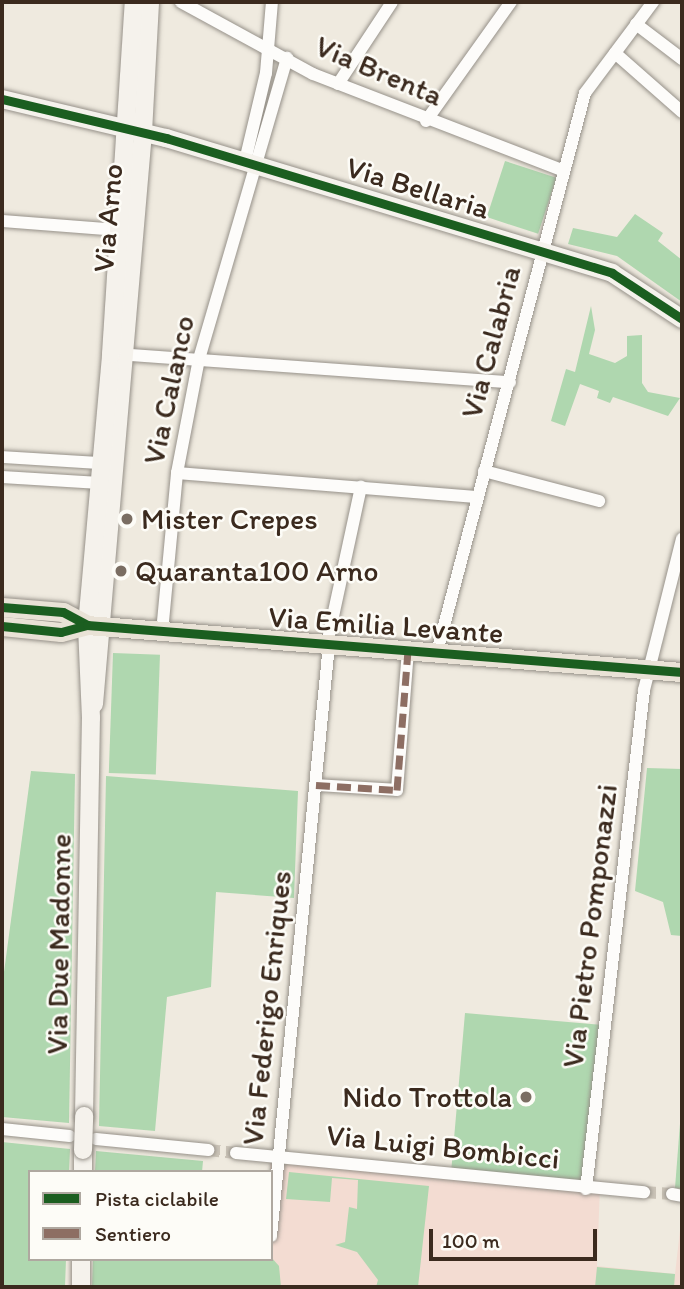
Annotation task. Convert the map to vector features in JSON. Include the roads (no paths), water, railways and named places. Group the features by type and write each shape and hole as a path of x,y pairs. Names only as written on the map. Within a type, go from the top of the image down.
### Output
{"main road":[{"path":"2,607 63,612 95,626"},
{"path":"2,626 61,632 95,626"},
{"name":"Via Emilia Levante","path":"95,626 682,672"}],"street":[{"name":"Via Arno","path":"95,626 101,463 118,354 119,230 135,131 134,2"},
{"name":"Via Arno","path":"95,626 110,503 135,131 150,2"},
{"name":"Via Brenta","path":"181,2 338,85 426,121 564,171"},
{"path":"251,163 270,48 272,2"},
{"path":"338,85 392,2"},
{"path":"426,121 511,2"},
{"name":"Via Calabria","path":"437,652 585,93 653,2"},
{"path":"636,24 682,59"},
{"path":"615,52 682,112"},
{"path":"251,163 287,58"},
{"name":"Via Bellaria","path":"2,99 135,131 251,163 612,273 682,319"},
{"name":"Via Calanco","path":"162,632 177,473 199,359 251,163"},
{"path":"2,220 119,230"},
{"path":"118,354 510,382"},
{"path":"2,457 101,463"},
{"path":"484,471 598,500"},
{"path":"177,473 476,497"},
{"path":"2,477 100,483"},
{"name":"Via Federigo Enriques","path":"273,1213 328,644 361,487"},
{"name":"Via Pietro Pomponazzi","path":"586,1189 628,816 650,670 682,539"},
{"name":"Via Due Madonne","path":"83,1170 89,1144 83,1116 90,718 95,626"},
{"name":"Via Emilia Levante","path":"316,785 397,790 408,650"},
{"path":"2,1129 71,1136"},
{"path":"89,1144 208,1150"},
{"name":"Via Luigi Bombicci","path":"236,1153 278,1155 586,1189 644,1192"},
{"path":"80,1287 81,1261"}],"tunnel":[{"path":"208,1150 236,1153"},
{"path":"644,1192 672,1194"}],"place":[{"name":"Mister Crepes","path":"127,519"},
{"name":"Quaranta100 Arno","path":"121,571"},
{"name":"Nido Trottola","path":"526,1097"}]}
